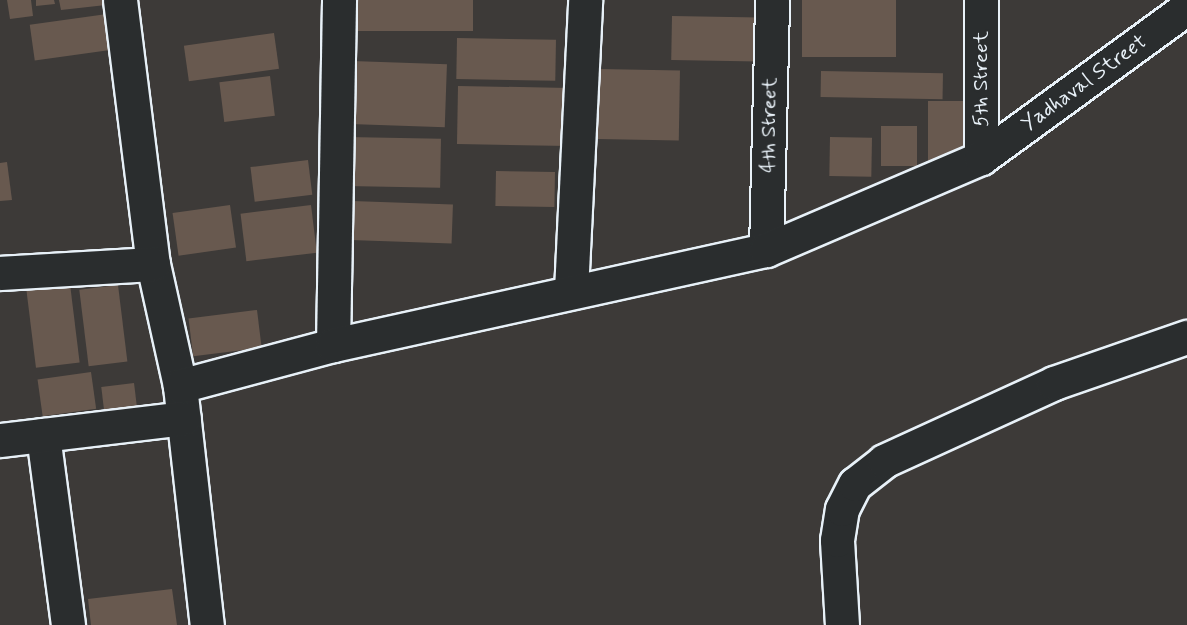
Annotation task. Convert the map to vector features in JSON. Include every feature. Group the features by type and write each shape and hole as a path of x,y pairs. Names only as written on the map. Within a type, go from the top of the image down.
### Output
{"street":[{"path":"120,0 153,264 182,402 207,625"},
{"path":"333,345 339,0"},
{"path":"571,291 585,0"},
{"name":"4th Street","path":"766,250 772,0"},
{"name":"5th Street","path":"981,0 981,158"},
{"name":"Yadhaval Street","path":"0,440 43,435 182,402 333,345 766,250 981,158 1187,8"},
{"path":"0,273 153,264"},
{"path":"842,625 837,540 842,509 855,484 884,461 1054,383 1187,337"},
{"path":"43,435 68,625"}],"building":[{"path":"7,0 31,0 33,16 10,19"},
{"path":"36,0 54,0 55,4 36,6"},
{"path":"59,0 105,0 106,5 61,10"},
{"path":"350,0 473,0 473,31 350,31"},
{"path":"802,0 896,0 896,57 802,57"},
{"path":"107,14 112,50 35,61 30,25"},
{"path":"672,16 759,18 758,62 671,60"},
{"path":"274,33 279,69 189,81 184,46"},
{"path":"457,38 556,40 555,81 456,79"},
{"path":"352,61 447,64 445,127 350,124"},
{"path":"599,69 680,70 679,140 598,139"},
{"path":"821,71 943,73 943,99 821,97"},
{"path":"270,76 275,116 224,122 219,82"},
{"path":"458,86 569,88 568,146 457,144"},
{"path":"928,101 971,101 971,161 928,161"},
{"path":"881,126 917,126 917,166 881,166"},
{"path":"347,137 441,139 440,188 346,186"},
{"path":"830,137 872,138 871,177 829,176"},
{"path":"308,160 312,195 255,202 250,167"},
{"path":"7,162 12,200 0,201 0,163"},
{"path":"496,171 555,172 554,207 495,206"},
{"path":"352,201 453,205 452,244 351,240"},
{"path":"230,205 236,248 179,256 173,213"},
{"path":"311,205 317,253 246,261 241,214"},
{"path":"70,284 80,362 36,368 26,289"},
{"path":"118,285 127,361 89,366 79,290"},
{"path":"257,310 262,348 193,356 189,318"},
{"path":"91,372 96,409 43,416 38,380"},
{"path":"134,383 138,415 105,419 101,387"},
{"path":"172,589 177,625 91,625 88,599"}]}
